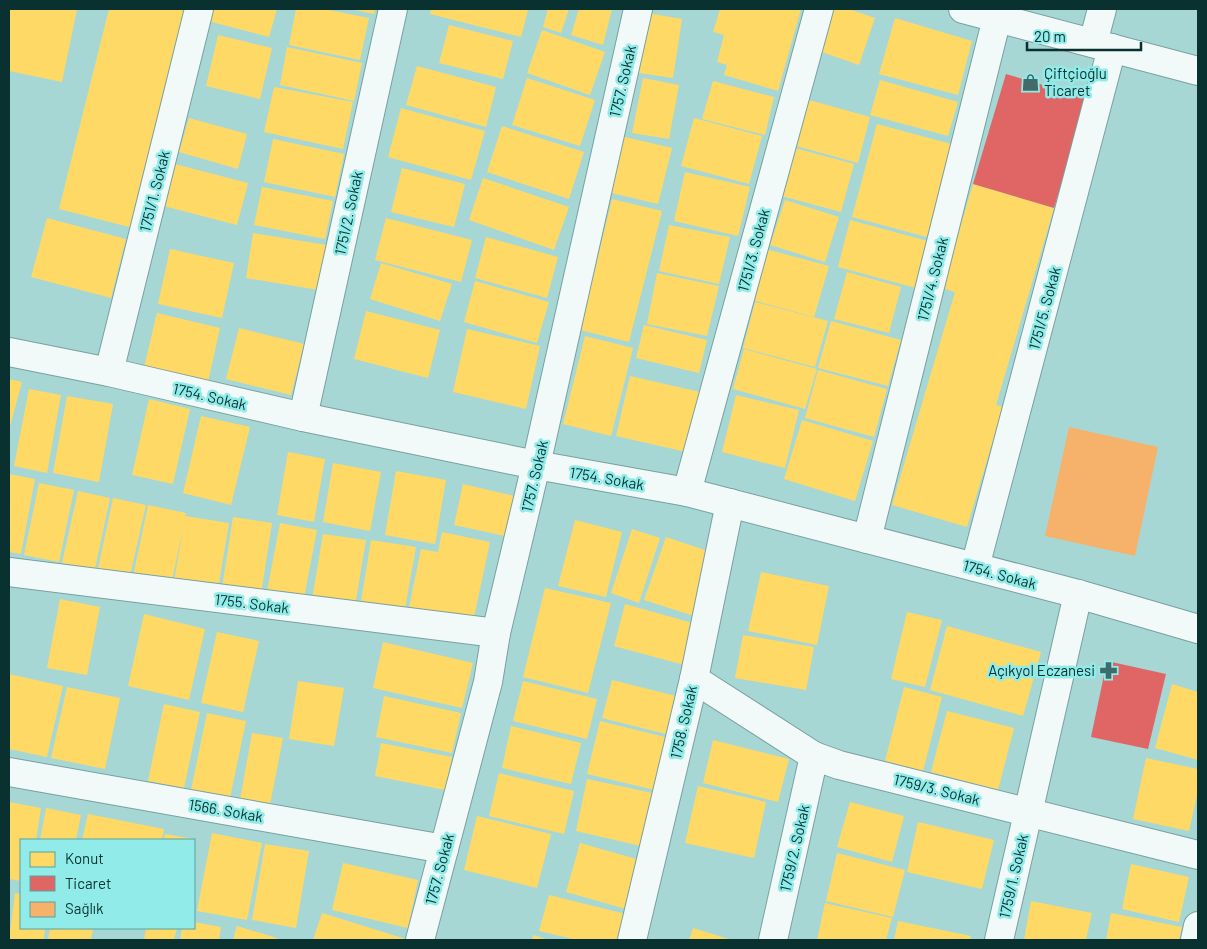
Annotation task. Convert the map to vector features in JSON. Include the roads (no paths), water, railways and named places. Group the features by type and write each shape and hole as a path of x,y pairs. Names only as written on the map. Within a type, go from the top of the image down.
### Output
{"street":[{"name":"1751/1. Sokak","path":"109,372 199,9"},
{"name":"1751/2. Sokak","path":"303,417 393,9"},
{"name":"1757. Sokak","path":"420,940 488,682 496,633 536,465 638,9"},
{"name":"1751/3. Sokak","path":"687,492 819,9"},
{"path":"963,9 1198,71"},
{"name":"1751/5. Sokak","path":"975,567 1103,46 1102,9"},
{"name":"1751/4. Sokak","path":"867,539 997,18"},
{"name":"1754. Sokak","path":"9,352 109,372 303,417 536,465 687,492 1078,594 1198,629"},
{"name":"1758. Sokak","path":"632,940 694,679 730,503"},
{"name":"1755. Sokak","path":"9,572 496,633"},
{"name":"1759/1. Sokak","path":"998,940 1078,594"},
{"name":"1759/3. Sokak","path":"694,679 814,756 839,764 1198,855"},
{"name":"1759/2. Sokak","path":"773,940 814,756"},
{"name":"1566. Sokak","path":"9,772 444,849"},
{"path":"1195,940 1198,926"}],"place":[{"name":"Çiftçioğlu Ticaret","path":"1030,82"},
{"name":"Açıkyol Eczanesi","path":"1109,670"}]}
